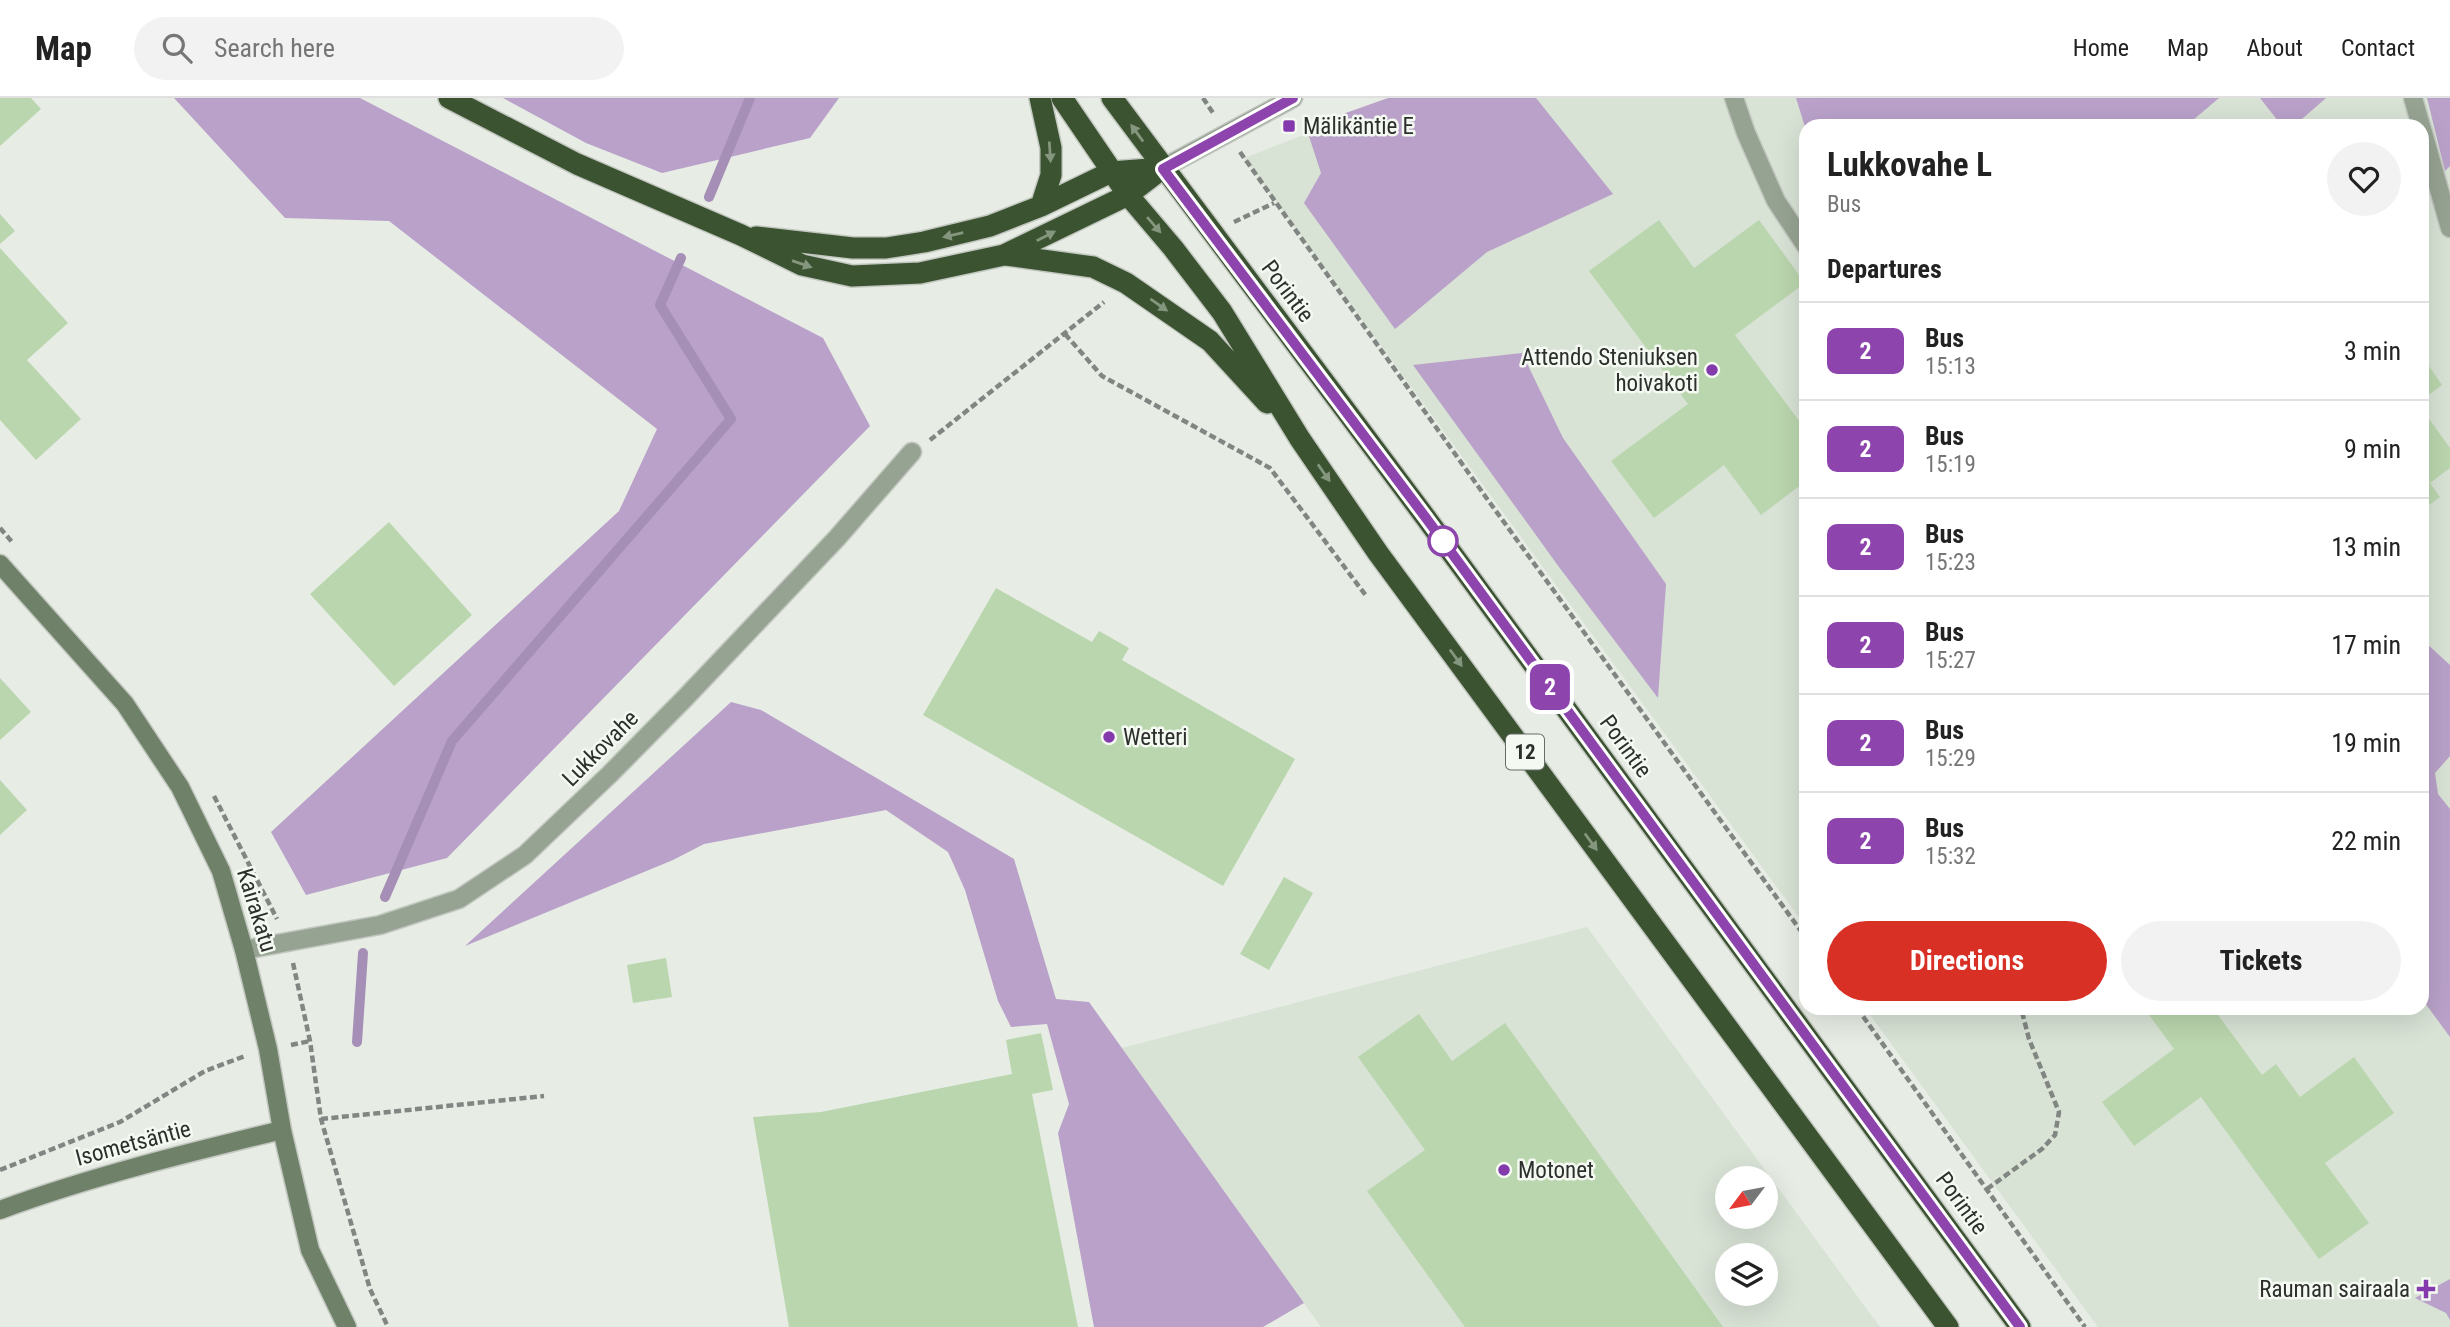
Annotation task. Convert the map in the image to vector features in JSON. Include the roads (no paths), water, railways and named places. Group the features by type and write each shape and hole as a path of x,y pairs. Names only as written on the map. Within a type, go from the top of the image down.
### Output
{"highway":[{"path":"449,98 577,164 741,235 802,265 852,276 920,273 1004,255 1128,195 1163,169"},
{"path":"1040,98 1051,148 1051,175 1041,206"},
{"name":"12","path":"1062,98 1128,195 1222,312 1300,439 1378,553 1948,1327"},
{"name":"Porintie","path":"1112,98 1426,518 2020,1327"},
{"path":"741,235 853,248 886,248 990,226 1041,206 1111,172 1163,169"},
{"path":"1004,255 1093,268 1126,282 1210,341 1300,439"}],"main road":[{"name":"Kairakatu","path":"0,564 125,704 180,787 221,872 244,950 268,1049 282,1130 310,1250 347,1327"},
{"name":"Isometsäntie","path":"0,1210 146,1163 282,1130"}],"street":[{"path":"1163,169 1293,98"},
{"path":"1734,98 1746,133 1776,201 1799,236"},
{"path":"2413,98 2419,119"},
{"path":"2429,153 2450,228"},
{"name":"Lukkovahe","path":"244,950 380,925 459,899 526,855 695,688 837,538 912,453"}],"waterway":[{"path":"709,197 750,98"},
{"path":"385,897 452,741 731,419 660,305 681,258"},
{"path":"357,1042 363,953"}],"place":[{"name":"Mälikäntie E","path":"1289,126"},
{"name":"Attendo Steniuksen hoivakoti","path":"1712,370"},
{"name":"Wetteri","path":"1109,737"},
{"name":"Motonet","path":"1504,1170"},
{"name":"Rauman sairaala","path":"2426,1289"}]}
